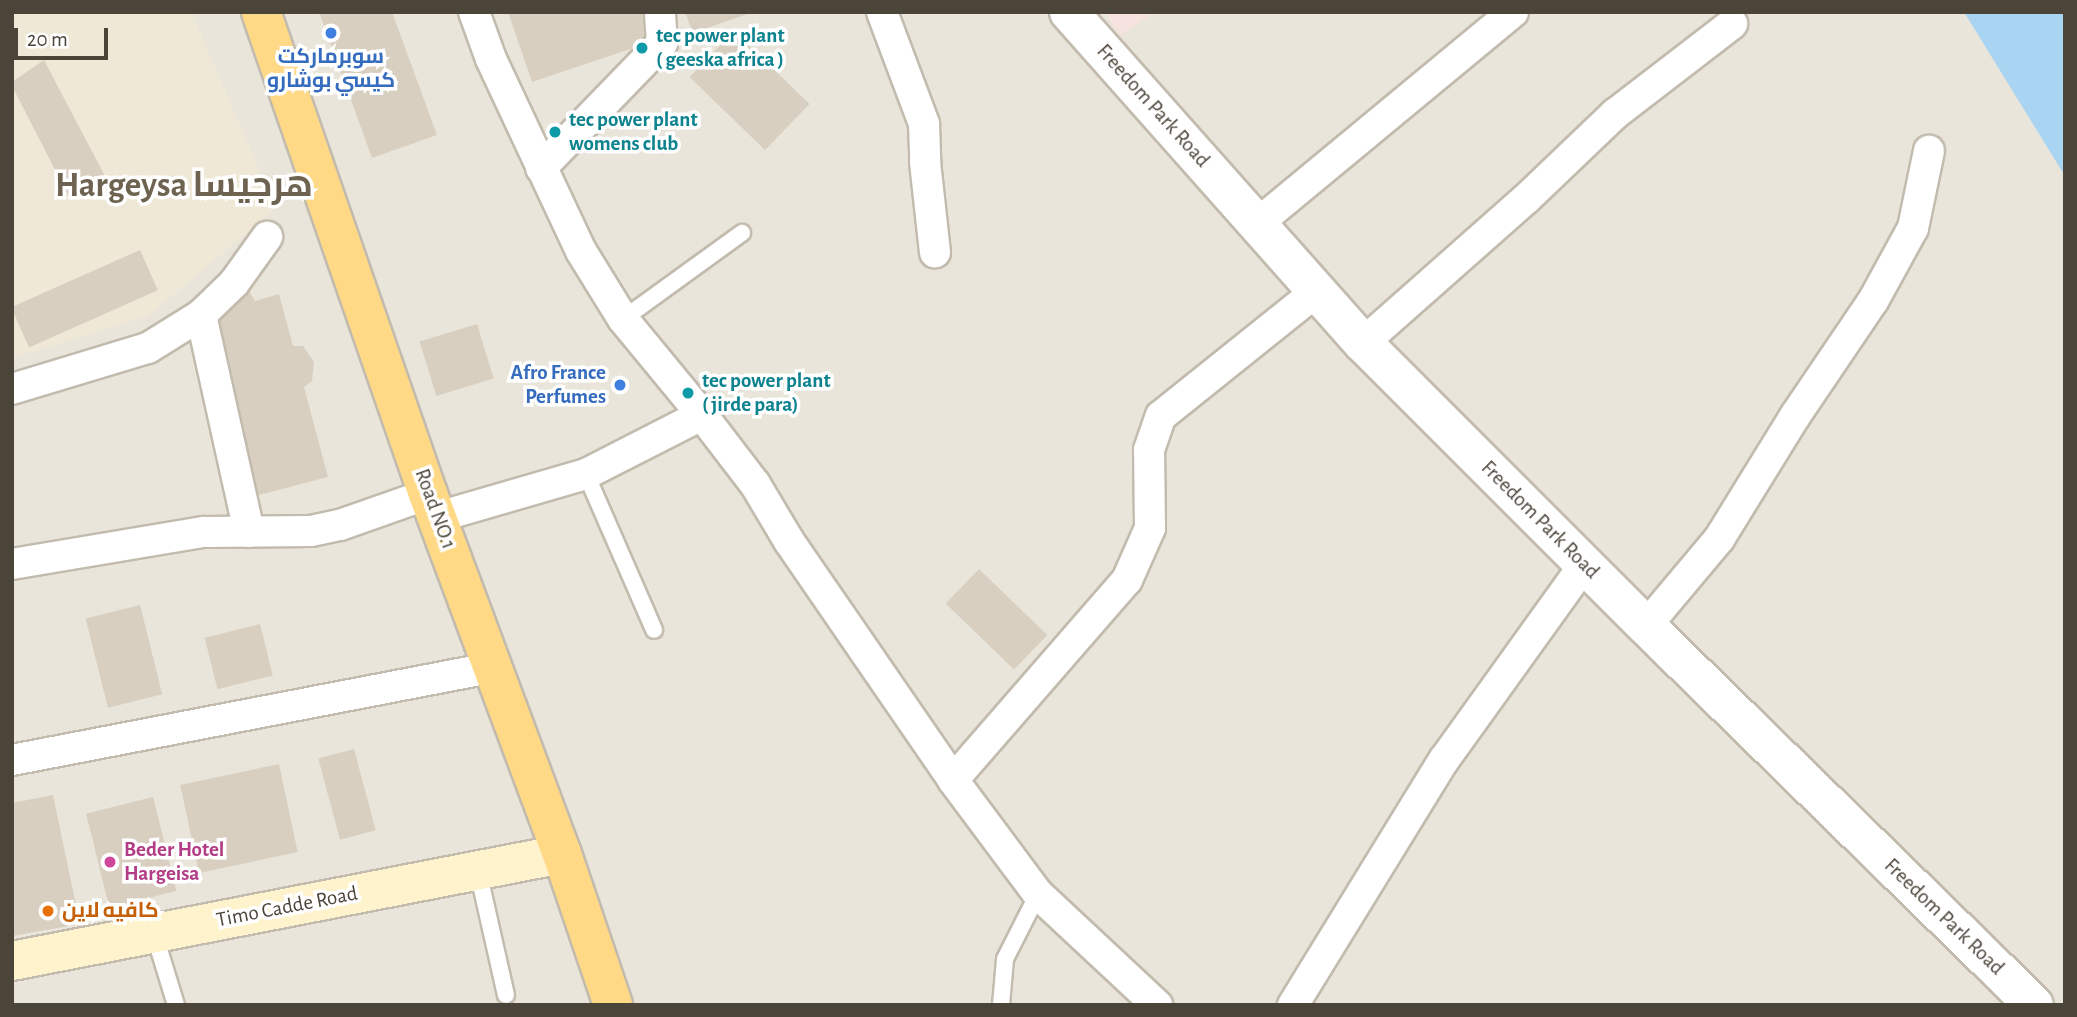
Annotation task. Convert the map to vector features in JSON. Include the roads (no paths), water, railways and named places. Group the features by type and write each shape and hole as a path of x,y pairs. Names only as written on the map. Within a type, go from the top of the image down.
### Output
{"highway":[{"name":"Road NO.1","path":"261,12 433,505 562,854 613,1005"}],"main road":[{"name":"Timo Cadde Road","path":"12,961 562,854"}],"street":[{"path":"474,12 491,59 581,251 623,318 755,484 789,541 953,780 1038,894 1157,1005"},
{"path":"541,168 662,43 660,12"},
{"path":"882,12 924,124 925,162 935,252"},
{"name":"Freedom Park Road","path":"1069,12 1318,289 1363,343 1584,565 2034,1005"},
{"path":"1258,223 1513,12"},
{"path":"1363,343 1526,199 1615,114 1732,24"},
{"path":"1646,626 1719,539 1795,416 1873,301 1913,228 1929,151"},
{"path":"12,389 148,348 201,314 234,283 267,237"},
{"path":"953,780 1127,580 1150,528 1149,450 1161,416 1318,289"},
{"path":"201,314 249,532"},
{"path":"12,564 204,532 311,531 586,474 702,415"},
{"path":"1293,1005 1444,760 1584,565"},
{"path":"12,760 492,668"}],"lane":[{"path":"623,318 742,233"},
{"path":"586,474 654,630"},
{"path":"477,870 506,995"},
{"path":"1001,1005 1005,959 1038,894"},
{"path":"154,933 176,1005"}],"water":[{"path":"1964,12 2065,12 2065,176"}],"place":[{"name":"سوبرماركت كيسي بوشارو","path":"331,33"},
{"name":"tec power plant ( geeska africa )","path":"642,48"},
{"name":"tec power plant womens club","path":"555,132"},
{"name":"Afro France Perfumes","path":"620,385"},
{"name":"tec power plant ( jirde para)","path":"688,393"},
{"name":"Beder Hotel Hargeisa","path":"110,862"},
{"name":"كافيه لاين","path":"48,911"}],"district":[{"name":"Hargeysa هرجيسا","path":"184,186"}]}
